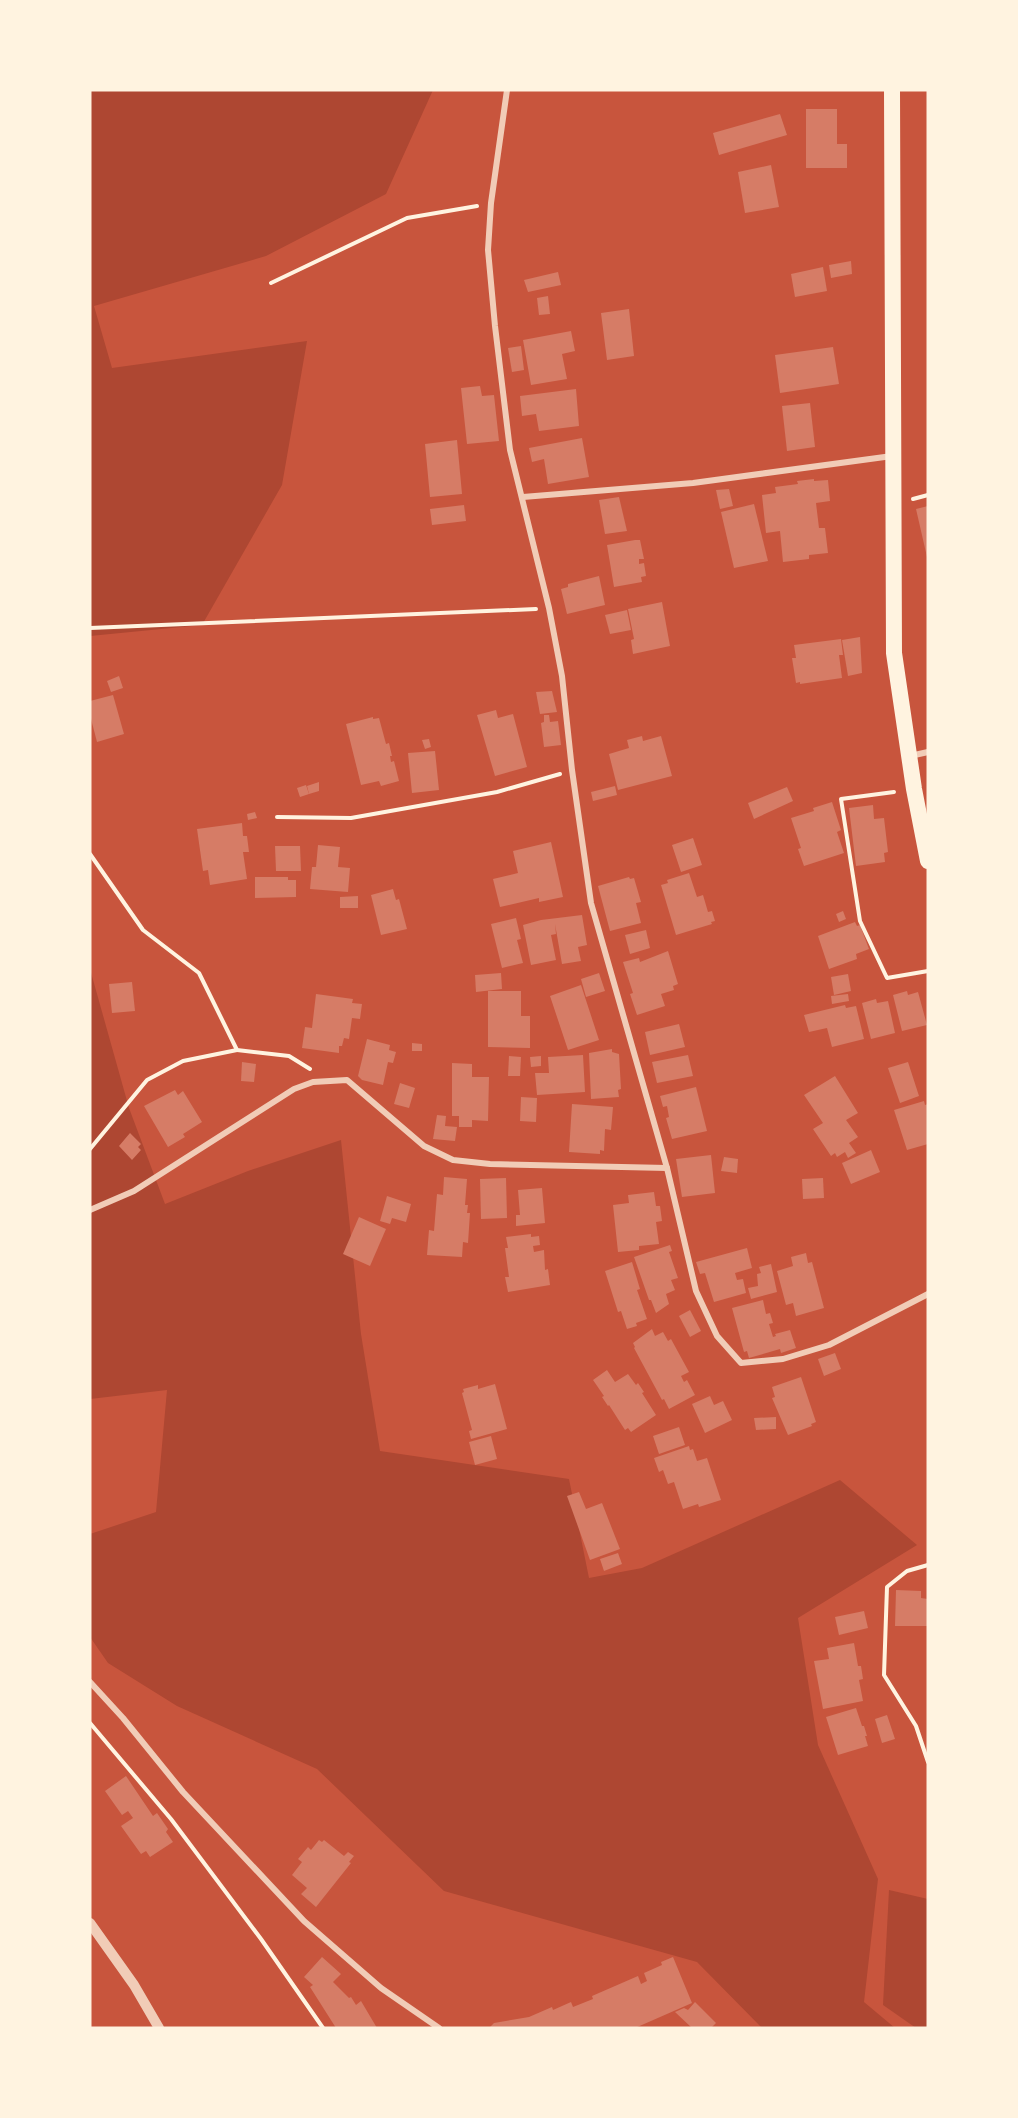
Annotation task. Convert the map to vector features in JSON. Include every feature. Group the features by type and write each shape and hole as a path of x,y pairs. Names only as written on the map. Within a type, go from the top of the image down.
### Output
{"highway":[{"path":"892,90 894,653 914,789 928,861"}],"street":[{"path":"507,90 491,203 488,250 510,450 549,608 562,676 572,770 591,903 667,1168 696,1292 717,1336 741,1363 783,1359 829,1345 928,1294"},
{"path":"523,497 693,483 895,456"},
{"path":"909,756 928,752"},
{"path":"90,1210 134,1191 288,1092 313,1082 328,1080 346,1080 424,1146 453,1160 490,1164 667,1168"},
{"path":"90,1682 123,1718 183,1792 304,1921 381,1988 439,2028"},
{"path":"90,1923 134,1985 159,2028"}],"path":[{"path":"271,283 407,218 491,203"},
{"path":"90,628 549,608"},
{"path":"277,818 351,818 497,792 572,770"},
{"path":"914,789 842,799 860,921 886,978 928,971"},
{"path":"90,854 143,930 200,973 237,1050"},
{"path":"90,1149 147,1080 183,1061 237,1050 289,1056 328,1080"},
{"path":"928,1565 907,1571 887,1587 884,1675 916,1726 928,1762"},
{"path":"90,1723 171,1818 261,1939 323,2028"}],"shaded area":[{"path":"90,90 433,90 386,194 266,256 94,306 112,368 307,341 282,485 202,625 90,636"},
{"path":"90,969 129,1108 165,1204 248,1171 341,1140 361,1334 380,1451 569,1479 589,1578 642,1568 840,1480 917,1545 798,1618 818,1745 878,1879 864,2002 895,2028 762,2028 697,1962 444,1891 317,1769 177,1706 108,1663 90,1637 90,1534 156,1512 167,1390 90,1399"},
{"path":"889,1890 928,1899 928,2028 916,2028 883,2005"}],"building":[{"path":"806,109 837,109 837,144 847,144 847,168 806,168"},
{"path":"780,114 787,135 719,155 713,133"},
{"path":"771,165 779,207 745,213 738,172"},
{"path":"851,261 852,274 831,278 829,265"},
{"path":"823,267 827,291 795,297 791,274"},
{"path":"558,272 561,285 528,292 524,280"},
{"path":"548,296 550,314 539,315 537,298"},
{"path":"629,309 634,356 607,360 601,313"},
{"path":"571,331 575,351 562,354 567,379 531,385 523,340"},
{"path":"521,346 524,370 512,372 508,348"},
{"path":"833,347 839,384 780,393 775,355"},
{"path":"480,386 482,396 494,395 499,441 467,444 461,388"},
{"path":"576,389 579,426 539,431 536,414 522,416 520,396"},
{"path":"810,403 815,447 787,451 782,406"},
{"path":"582,438 589,477 548,484 544,459 532,462 529,448"},
{"path":"457,440 462,494 430,497 425,444"},
{"path":"814,479 814,481 828,480 830,501 816,503 819,528 825,528 828,553 809,555 809,559 783,562 780,531 766,533 762,495 776,493 775,487"},
{"path":"729,489 733,506 720,509 716,490"},
{"path":"619,497 627,531 605,534 599,500"},
{"path":"754,504 768,561 734,568 721,512"},
{"path":"464,505 466,521 432,525 430,509"},
{"path":"928,506 928,557 927,557 916,509"},
{"path":"640,540 644,559 639,559 639,564 644,563 646,576 641,577 642,582 614,587 607,545"},
{"path":"599,576 605,605 567,614 561,589 568,587 568,584"},
{"path":"662,602 670,646 633,654 631,640 634,639 628,609"},
{"path":"627,610 631,630 610,634 605,615"},
{"path":"860,637 862,673 848,676 842,640"},
{"path":"841,639 843,655 839,655 842,678 796,683 792,658 796,658 794,645"},
{"path":"119,676 123,688 111,692 107,681"},
{"path":"552,691 557,712 540,714 536,692"},
{"path":"113,695 124,734 97,742 90,715 90,701"},
{"path":"496,710 498,718 513,714 527,767 495,776 477,715"},
{"path":"544,715 549,715 550,722 558,721 561,745 544,747 541,723 544,722"},
{"path":"373,717 373,719 379,718 386,744 389,743 391,762 394,761 399,781 381,786 379,781 361,785 346,724"},
{"path":"642,736 643,741 661,736 672,776 618,790 609,754 629,748 627,740"},
{"path":"429,739 431,747 425,749 422,740"},
{"path":"435,751 439,790 412,793 408,753"},
{"path":"319,782 319,791 309,794 307,786"},
{"path":"306,785 309,794 300,797 297,788"},
{"path":"615,786 617,795 593,801 591,792"},
{"path":"787,787 793,801 754,819 748,803"},
{"path":"832,802 841,830 837,832 844,853 804,866 798,849 801,848 791,818 814,811 813,808"},
{"path":"873,805 874,819 884,818 888,852 884,853 885,862 856,866 849,808"},
{"path":"255,812 257,818 248,820 247,814"},
{"path":"242,823 243,836 247,836 249,852 243,852 247,879 210,885 208,870 203,871 197,829"},
{"path":"693,838 702,865 681,872 672,845"},
{"path":"551,842 563,897 539,902 539,898 500,907 493,879 518,873 513,851"},
{"path":"318,845 340,847 338,867 350,868 348,892 310,889 312,867 316,867"},
{"path":"275,846 300,846 301,871 276,871"},
{"path":"689,873 697,897 703,895 708,912 712,911 715,921 711,922 712,924 676,935 661,885 668,883 667,880"},
{"path":"255,877 288,877 288,880 296,880 296,897 255,898"},
{"path":"629,877 634,878 641,902 636,903 641,923 610,931 598,886"},
{"path":"393,889 396,900 399,899 407,929 381,935 371,895"},
{"path":"358,896 358,908 340,908 340,897"},
{"path":"843,911 846,919 839,922 836,914"},
{"path":"582,915 587,945 578,947 581,961 562,964 555,924 556,934 551,935 556,960 531,965 523,925 541,920"},
{"path":"516,918 521,939 517,940 523,963 502,968 491,924"},
{"path":"855,922 857,926 860,925 869,949 856,954 857,959 829,969 818,936"},
{"path":"646,930 650,948 630,954 625,935"},
{"path":"668,951 678,984 673,986 674,990 661,994 665,1006 637,1015 623,962 639,958 640,962"},
{"path":"501,973 502,989 476,992 475,975"},
{"path":"599,973 605,991 586,997 581,979"},
{"path":"848,974 851,991 834,995 831,977"},
{"path":"132,982 135,1011 112,1013 109,984"},
{"path":"581,985 599,1040 568,1050 550,996"},
{"path":"488,991 521,991 521,1016 530,1016 530,1048 488,1047"},
{"path":"907,991 908,995 918,992 927,1025 902,1031 893,995"},
{"path":"316,994 353,999 352,1003 362,1004 360,1019 352,1018 349,1039 344,1038 342,1046 339,1046 339,1053 302,1048 305,1027 312,1028"},
{"path":"848,994 849,1001 832,1004 831,996"},
{"path":"876,999 877,1003 888,1001 895,1033 871,1039 862,1003"},
{"path":"845,1005 846,1008 856,1006 864,1039 832,1047 827,1028 809,1032 804,1015"},
{"path":"679,1024 685,1047 650,1055 645,1032"},
{"path":"367,1039 390,1045 389,1050 396,1052 393,1063 388,1062 383,1085 362,1080 358,1076"},
{"path":"412,1043 422,1044 422,1051 412,1051"},
{"path":"612,1049 612,1052 619,1054 621,1089 618,1090 619,1097 591,1099 589,1053"},
{"path":"583,1055 585,1092 537,1095 535,1073 549,1073 548,1057"},
{"path":"688,1055 693,1076 657,1083 652,1062"},
{"path":"509,1056 521,1057 520,1076 508,1076"},
{"path":"541,1056 541,1066 531,1067 530,1057"},
{"path":"242,1062 256,1064 254,1082 241,1081"},
{"path":"908,1062 919,1096 900,1103 888,1068"},
{"path":"452,1063 472,1064 472,1077 489,1077 488,1121 472,1120 472,1127 459,1127 459,1116 452,1116"},
{"path":"835,1076 858,1113 846,1120 858,1137 849,1143 856,1153 848,1158 845,1152 837,1157 835,1153 831,1156 813,1129 823,1123 804,1095"},
{"path":"400,1083 415,1088 409,1108 394,1104"},
{"path":"696,1087 707,1131 672,1139 666,1118 669,1117 667,1106 663,1107 660,1096"},
{"path":"175,1090 178,1095 183,1091 202,1122 183,1134 185,1137 168,1147 144,1106"},
{"path":"521,1097 537,1098 536,1122 520,1121"},
{"path":"924,1101 925,1105 928,1104 928,1144 907,1150 894,1110"},
{"path":"572,1104 613,1107 611,1130 605,1129 604,1151 600,1150 600,1154 569,1152"},
{"path":"437,1115 446,1116 445,1126 457,1127 455,1141 433,1139"},
{"path":"130,1133 141,1144 138,1147 141,1150 132,1160 119,1146"},
{"path":"871,1150 880,1172 851,1184 842,1163"},
{"path":"711,1155 715,1193 682,1197 676,1159"},
{"path":"724,1157 738,1159 737,1173 721,1171"},
{"path":"444,1177 467,1179 465,1205 468,1205 467,1213 470,1213 468,1243 463,1242 462,1257 427,1255 429,1230 434,1231 437,1194 443,1195"},
{"path":"506,1178 507,1218 481,1219 480,1179"},
{"path":"823,1178 824,1198 803,1199 802,1179"},
{"path":"542,1188 545,1223 516,1226 516,1215 520,1215 518,1190"},
{"path":"654,1192 656,1206 660,1206 662,1221 656,1222 659,1244 639,1246 639,1250 618,1252 613,1205 629,1203 628,1195"},
{"path":"387,1196 411,1204 406,1222 392,1218 390,1224 380,1221"},
{"path":"359,1217 386,1229 370,1266 343,1254"},
{"path":"531,1234 531,1237 539,1236 540,1245 533,1246 534,1252 544,1250 545,1270 548,1269 550,1285 508,1292 505,1277 509,1277 505,1248 508,1248 506,1237"},
{"path":"670,1245 672,1251 669,1252 678,1278 671,1280 675,1290 666,1294 669,1304 656,1313 634,1257"},
{"path":"747,1248 752,1268 735,1273 737,1280 743,1279 746,1293 714,1302 705,1273 700,1274 696,1262"},
{"path":"806,1253 808,1263 812,1262 824,1308 796,1316 793,1303 786,1305 777,1271 793,1266 791,1257"},
{"path":"632,1262 640,1289 637,1290 647,1319 627,1329 621,1311 618,1312 605,1271"},
{"path":"771,1264 777,1292 751,1299 748,1288 758,1286 757,1274 761,1273 759,1267"},
{"path":"763,1300 766,1314 770,1313 773,1323 769,1324 773,1337 776,1336 775,1334 790,1330 796,1348 781,1353 780,1349 749,1358 747,1351 744,1352 732,1308"},
{"path":"690,1310 701,1331 690,1337 679,1316"},
{"path":"652,1329 655,1336 663,1332 668,1341 671,1339 689,1372 681,1376 684,1382 687,1380 695,1395 669,1409 634,1348 633,1343"},
{"path":"835,1353 841,1369 824,1376 818,1359"},
{"path":"607,1370 615,1382 628,1374 636,1385 638,1383 656,1415 631,1432 628,1428 625,1430 593,1380"},
{"path":"801,1377 816,1422 811,1424 812,1426 788,1435 772,1398 775,1397 772,1387"},
{"path":"495,1384 507,1429 471,1439 469,1431 472,1430 462,1393 463,1389 478,1385 478,1389"},
{"path":"710,1396 714,1405 723,1401 732,1420 705,1433 692,1404"},
{"path":"776,1417 776,1429 756,1430 754,1418"},
{"path":"679,1427 685,1445 659,1454 653,1436"},
{"path":"491,1436 497,1459 475,1465 469,1442"},
{"path":"689,1446 690,1450 693,1449 697,1461 707,1458 721,1500 683,1509 674,1482 668,1484 663,1470 659,1472 654,1458"},
{"path":"579,1492 586,1509 602,1503 620,1549 590,1560 567,1496"},
{"path":"618,1553 622,1564 604,1571 600,1559"},
{"path":"896,1590 921,1591 921,1598 928,1599 927,1626 895,1626"},
{"path":"864,1611 868,1628 839,1635 835,1617"},
{"path":"854,1643 858,1666 861,1666 863,1679 859,1680 863,1701 823,1709 814,1661 829,1659 827,1648"},
{"path":"856,1708 862,1726 864,1726 868,1746 838,1755 826,1717"},
{"path":"887,1715 895,1739 882,1743 875,1719"},
{"path":"126,1776 153,1816 157,1813 168,1829 166,1832 173,1842 150,1857 146,1851 141,1854 121,1826 133,1818 128,1811 122,1815 105,1791"},
{"path":"319,1840 322,1842 324,1840 344,1856 348,1852 354,1856 316,1907 301,1894 307,1888 292,1875 302,1862 298,1859 308,1847 311,1850"},
{"path":"322,1957 341,1974 333,1982 349,1998 351,1997 356,2005 361,2001 377,2028 336,2028 310,1987 313,1985 304,1977"},
{"path":"673,1957 692,2003 635,2028 489,2028 494,2023 529,2017 571,2002 573,2007 638,1976 641,1984 647,1981 644,1973"},
{"path":"695,2002 716,2023 711,2028 692,2028 675,2012 684,2008 688,2010"}]}
